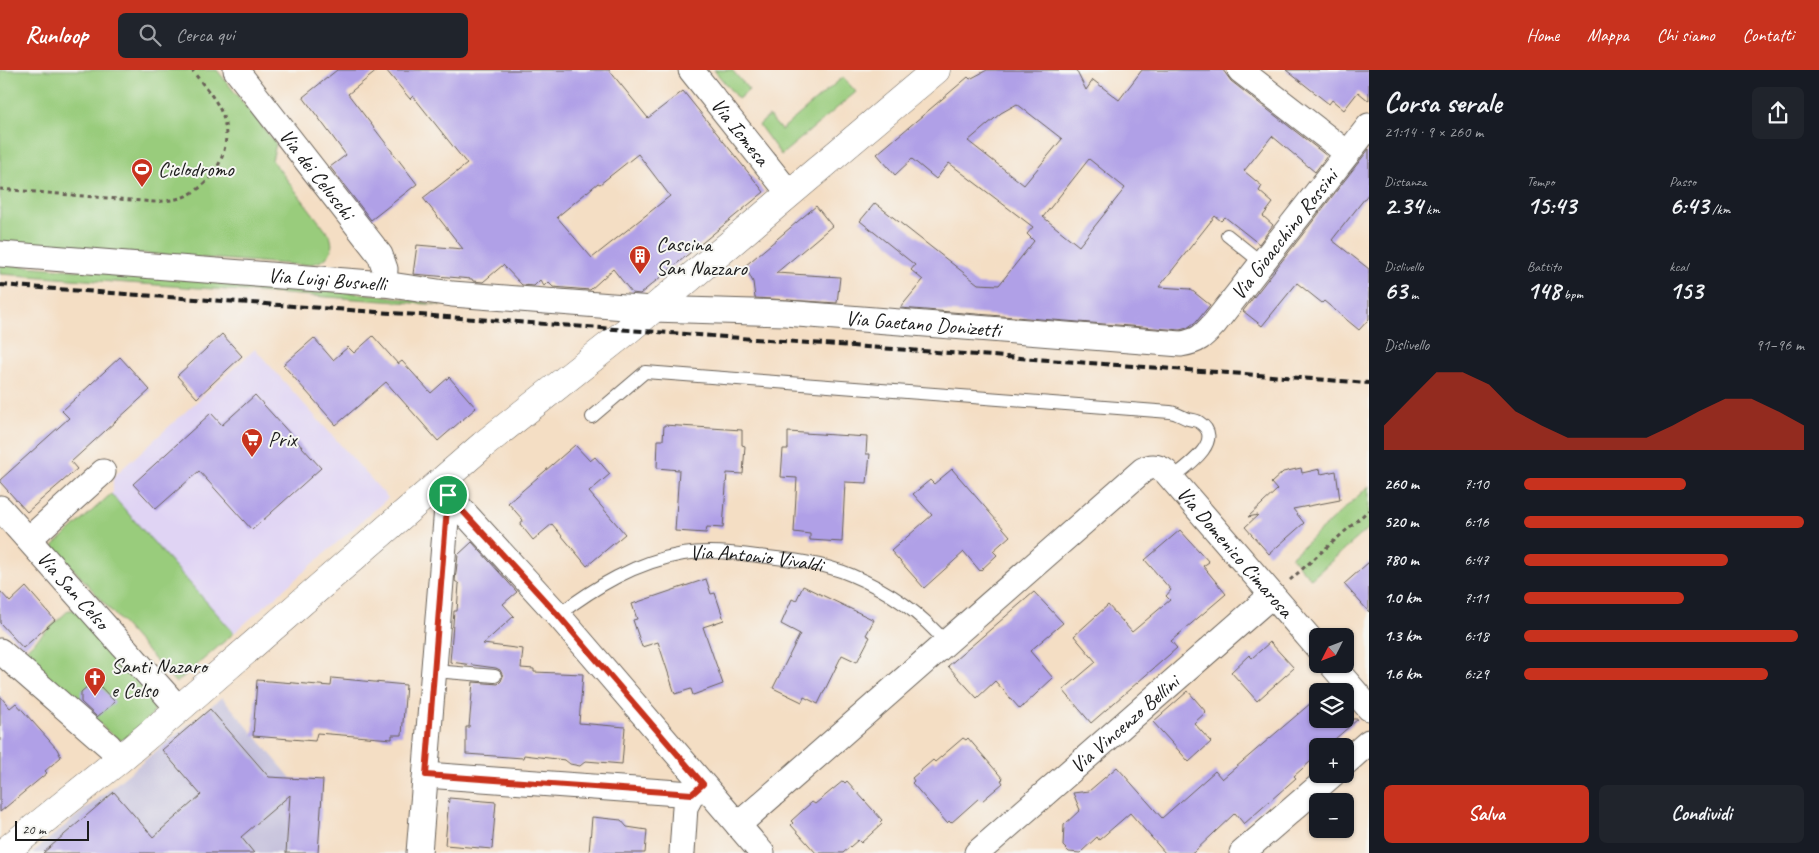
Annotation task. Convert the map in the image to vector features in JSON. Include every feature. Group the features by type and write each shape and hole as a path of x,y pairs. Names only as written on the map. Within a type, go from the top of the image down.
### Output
{"street":[{"name":"Via dei Celuschi","path":"236,70 380,255 386,269 384,284"},
{"name":"Via Icmesa","path":"691,70 789,193"},
{"path":"3,853 120,759 443,489 503,428 652,309 936,70"},
{"path":"1240,70 1347,154"},
{"name":"Via Gioacchino Rossini","path":"1195,342 1215,323 1369,126"},
{"name":"Via Luigi Busnelli","path":"0,254 384,284 452,294 652,309"},
{"name":"Via Gaetano Donizetti","path":"652,309 785,313 1181,344 1195,342"},
{"path":"738,825 1143,470 1155,466 1161,468 1172,478"},
{"name":"Via San Celso","path":"29,539 103,472"},
{"name":"Via Domenico Cimarosa","path":"1172,478 1309,638"},
{"path":"443,489 558,615 697,789 738,825 762,853"},
{"path":"420,853 434,671 443,489"},
{"name":"Via San Celso","path":"0,508 179,709"},
{"name":"Via Vincenzo Bellini","path":"977,853 1272,595"},
{"path":"0,651 109,746 120,759"},
{"path":"1339,673 1369,708"},
{"path":"1354,755 1369,742"},
{"path":"426,775 697,789"},
{"path":"1242,853 1323,783"},
{"path":"682,853 684,813 688,800 697,789"}],"lane":[{"path":"1227,235 1262,263"},
{"path":"592,417 646,372 1170,412 1200,422 1206,428 1208,438 1206,447 1200,455 1172,478"},
{"name":"Via Antonio Vivaldi","path":"558,615 586,593 608,580 680,554 707,550 798,560 850,574 896,597 936,630 946,643"},
{"path":"434,671 495,676"}],"path":[{"path":"0,190 154,202 172,200 188,194 205,184 217,169 224,152 226,134 222,114 211,95 192,70"},
{"path":"1272,595 1369,510"}],"shaded area":[{"path":"255,349 388,498 234,633 111,494 113,492 113,477"},
{"path":"222,697 291,778 286,853 32,853"}],"green space":[{"name":"Ciclodromo","path":"0,70 217,70 276,144 272,160 330,236 332,244 329,255 320,262 300,265 0,243"},
{"path":"714,70 732,70 749,90 738,99"},
{"path":"843,77 856,92 781,155 759,125 769,116 781,130"},
{"path":"0,264 380,295 441,305 0,274"},
{"path":"1369,486 1369,528 1311,579 1291,557"},
{"path":"111,494 234,633 176,683 53,546"},
{"path":"69,610 75,610 154,699 153,714 122,741 111,734 21,654"}],"building":[{"path":"337,70 378,70 348,94 417,184 371,220 330,167 346,155 303,97"},
{"path":"386,70 609,70 648,118 683,91 764,192 640,294 632,293 613,269 590,290 553,287 548,282 544,286 540,280 534,286 522,285 503,265 483,282 473,281 472,279 413,274 417,245 463,249 423,198 467,164 413,96 410,99","holes":["638,154 670,196 592,258 557,217 598,183 600,184"]},
{"path":"987,70 1076,70 1086,90 1093,80 1119,100 1142,70 1223,70 1231,81 1327,156 1315,172 1272,136 1244,171 1262,186 1259,191 1273,203 1263,216 1273,225 1259,244 1225,217 1221,221 1215,216 1159,287 1190,289 1210,305 1197,321 1187,328 1180,330 900,308 923,280 911,270 915,265 860,221 875,203 978,284 999,285 1034,241 1027,234 1033,227 949,163 936,179 912,159 895,175 877,154 968,77 970,79","holes":["1017,104 1062,139 1024,185 968,141 1001,113","1089,159 1125,188 1079,246 1043,217"]},
{"path":"1286,70 1369,70 1369,101 1358,92 1344,110 1332,100 1329,104"},
{"path":"1369,149 1369,193 1332,240 1369,269 1369,319 1359,330 1324,301 1322,303 1297,283 1262,326 1243,311"},
{"path":"816,206 832,226 776,273 840,277 837,303 755,298 753,282 745,266"},
{"path":"222,334 242,356 197,398 177,376"},
{"path":"373,336 398,364 402,361 431,393 449,377 476,408 438,441 386,382 336,425 283,365 314,338 333,360 348,347 354,353"},
{"path":"120,357 150,390 71,462 77,469 27,512 0,480 69,418 62,411"},
{"path":"255,395 321,468 252,530 199,471 156,509 133,484 211,413 222,425"},
{"path":"664,425 742,430 742,445 745,446 743,474 727,473 723,528 707,527 706,533 675,531 679,470 657,468 658,440 663,440"},
{"path":"788,432 867,437 866,454 870,454 867,483 845,482 842,542 810,540 810,534 794,532 797,478 781,477 783,449 788,449"},
{"path":"575,445 590,461 595,457 610,474 589,492 625,534 587,566 552,524 533,540 520,524 523,520 508,503"},
{"path":"1301,468 1302,473 1320,469 1321,474 1336,471 1340,500 1293,509 1304,523 1269,554 1245,527 1258,515 1248,517 1277,490 1271,483 1283,472"},
{"path":"952,469 1010,536 993,551 997,555 980,571 964,552 924,588 891,551 932,515 913,494 930,480 934,484"},
{"path":"1180,530 1209,562 1203,566 1226,594 1171,641 1177,648 1091,723 1063,690 1096,662 1074,636 1108,605 1132,632 1170,600 1166,596 1171,590 1145,560"},
{"path":"472,542 517,592 503,604 514,616 483,644 523,649 521,668 534,669 534,672 583,674 579,723 625,727 622,764 586,761 580,766 570,764 565,760 524,755 523,758 466,754 466,727 469,727 473,682 498,684 503,676 500,670 496,668 450,662 454,611 457,611 459,584 455,581 458,555"},
{"path":"1369,562 1369,612 1344,584"},
{"path":"706,579 711,594 715,593 724,620 703,627 723,684 693,695 691,689 675,694 658,642 642,647 633,620 637,619 632,604"},
{"path":"803,586 874,620 866,635 870,637 857,662 842,655 818,704 804,697 802,702 773,688 800,634 781,624 792,599 796,601"},
{"path":"26,587 55,620 23,648 0,623 0,591 10,602"},
{"path":"1034,592 1063,623 1030,651 1053,678 1020,709 995,681 977,698 948,666"},
{"path":"1270,642 1294,668 1257,701 1231,672 1249,655 1252,658"},
{"path":"332,678 406,685 402,735 392,735 392,739 317,733 315,741 253,736 257,680 331,686"},
{"name":"Santi Nazaro e Celso","path":"89,685 100,686 115,702 97,717 81,702 81,692"},
{"path":"1188,691 1206,712 1194,723 1211,742 1189,762 1153,722"},
{"path":"0,696 10,708 16,703 57,749 61,757 45,771 47,773 0,812"},
{"path":"1309,705 1309,728 1348,728 1336,738 1309,738 1309,763 1294,776 1296,778 1244,824 1235,813 1193,853 1165,853 1130,813 1099,840 1097,837 1080,853 1069,852 1063,846 1064,825 1080,810 1073,793 1089,791 1117,767 1162,818 1215,771 1222,779"},
{"path":"210,709 269,777 323,780 318,853 286,853 290,795 241,837 254,853 43,853 114,792 153,837 201,795 162,750"},
{"path":"963,738 966,740 968,738 1003,779 1001,780 1003,783 982,801 979,798 951,823 949,821 947,823 912,783 914,781 912,778 933,760 935,762"},
{"path":"843,781 845,783 847,781 882,820 880,822 882,824 861,843 858,840 843,853 816,853 791,825 793,823 791,821 812,802 815,804"},
{"path":"449,798 496,802 492,849 445,845"},
{"path":"592,817 621,820 627,827 647,830 645,853 589,853"}],"railway":[{"path":"0,285 1369,383"}],"place":[{"name":"Ciclodromo","path":"142,188"},
{"name":"Cascina San Nazzaro","path":"640,275"},
{"name":"Prix","path":"252,458"},
{"name":"Santi Nazaro e Celso","path":"95,697"}],"route":[{"path":"448,495 558,615 703,784 692,794 426,775 448,495"}]}
